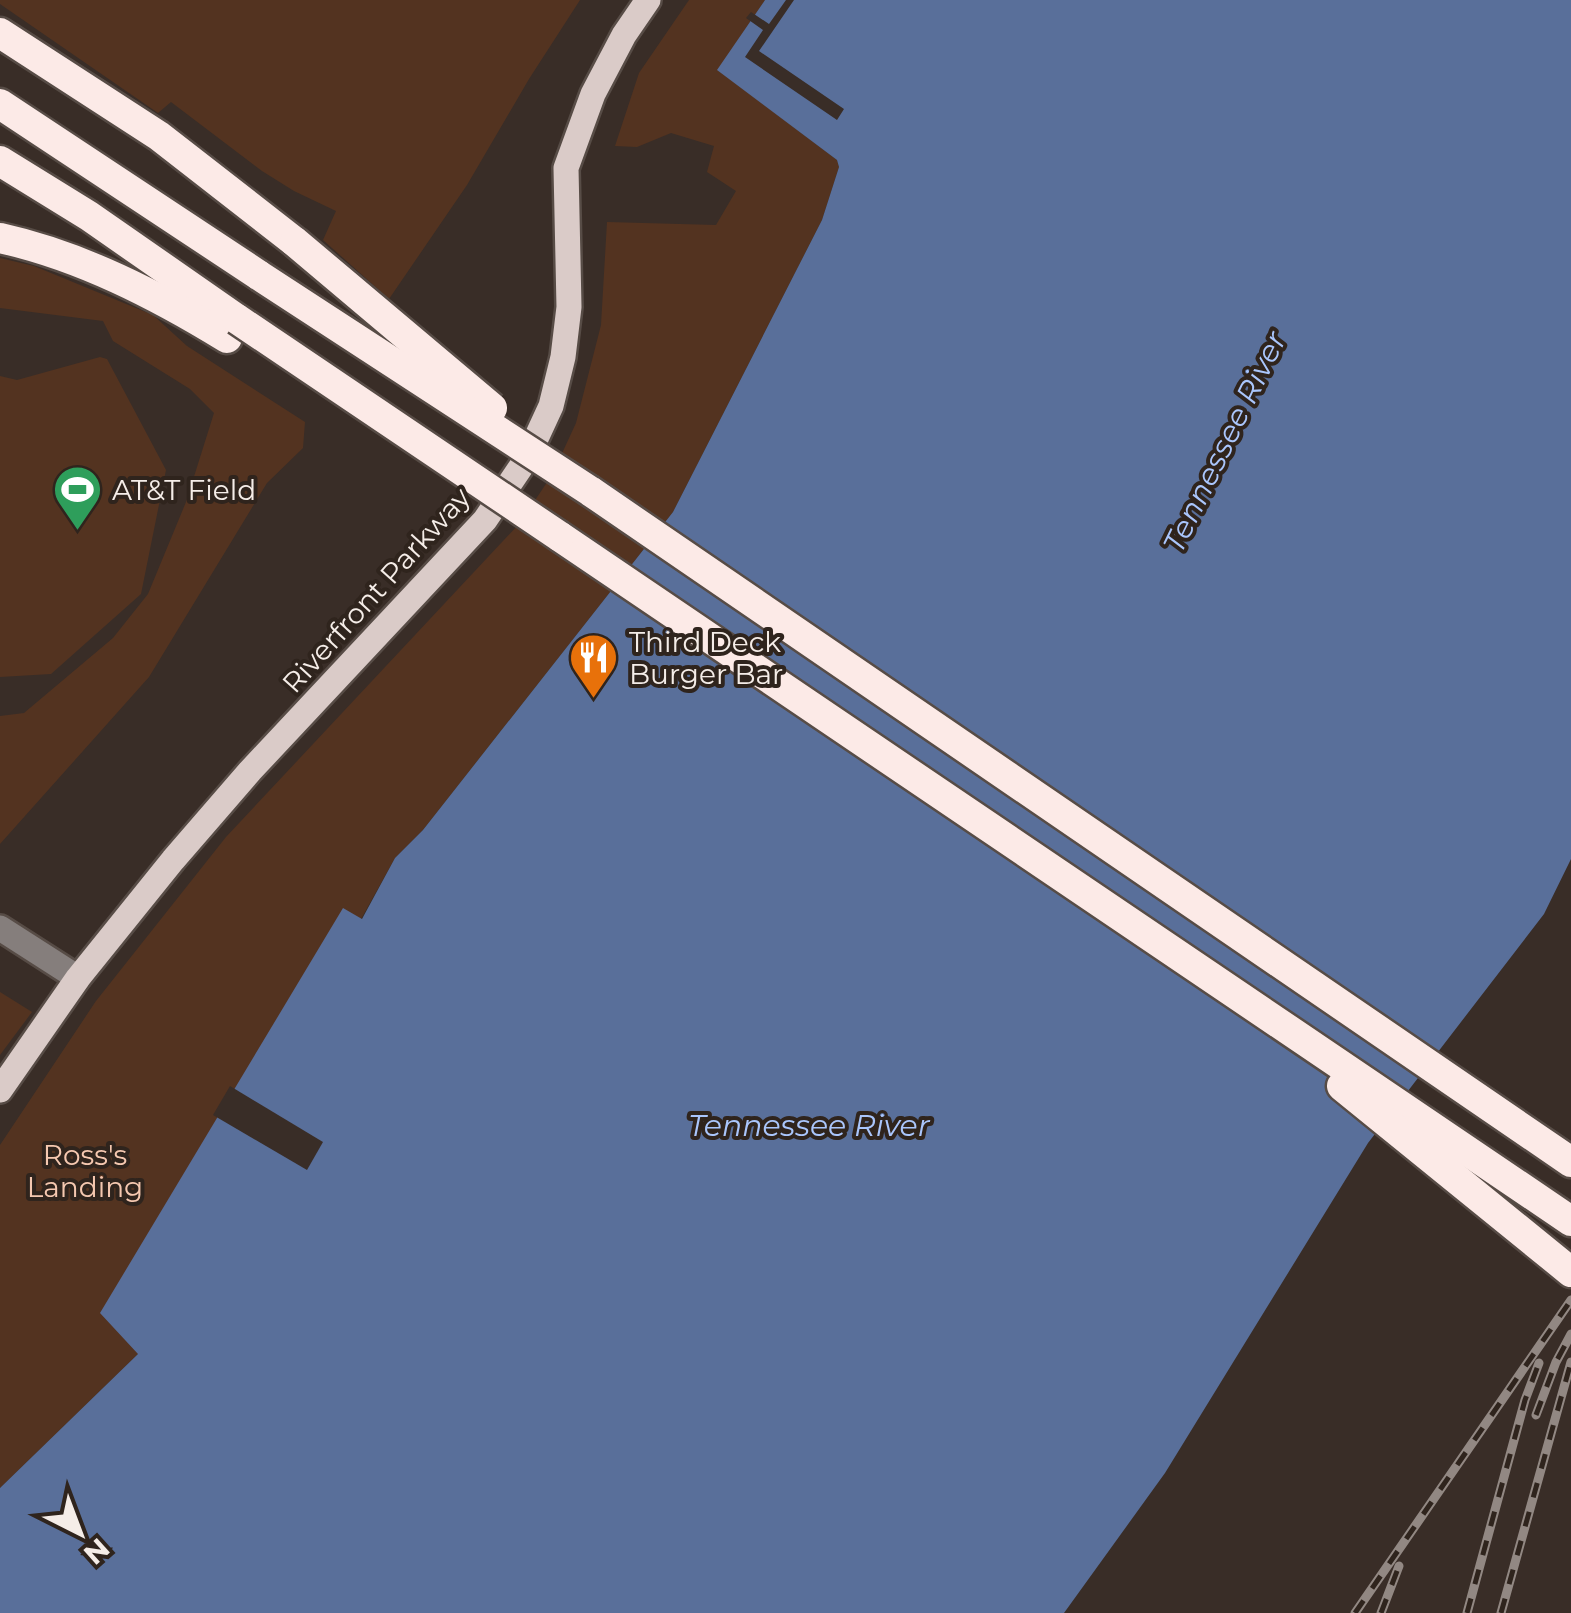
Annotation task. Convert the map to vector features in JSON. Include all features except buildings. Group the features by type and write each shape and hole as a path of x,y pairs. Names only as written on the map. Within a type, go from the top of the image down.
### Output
{"highway":[{"path":"0,33 160,136 295,242 590,491"},
{"path":"0,104 590,491 1571,1162"},
{"path":"0,160 89,216 232,328 559,536 1571,1221"},
{"path":"0,238 78,262 180,309 232,328"},
{"path":"1188,960 1571,1272"}],"main road":[{"name":"Riverfront Parkway","path":"0,1090 78,978 173,860 250,771 485,520 527,458 551,406 563,356 568,307 566,168 593,94 624,35 648,0"}],"street":[{"path":"0,928 78,978"}],"green space":[{"path":"0,0 580,0 467,185 389,299 323,240 336,211 262,171 171,102 158,113 0,4"},
{"name":"Ross's Landing","path":"689,0 765,0 718,70 837,160 839,167 822,220 673,512 423,830 395,858 361,919 343,909 139,1353 0,1488 0,1145 96,1001 226,837 519,524 552,475 576,423 601,325 607,222 716,225 736,191 707,172 714,146 671,133 637,147 615,146 639,73"},
{"path":"0,258 34,266 153,315 187,346 305,422 303,448 267,483 149,677 0,844 0,716 24,713 113,638 148,594 186,502 214,413 190,389 113,341 103,321 0,308"},
{"name":"AT&T Field","path":"100,357 107,359 166,470 141,594 51,674 0,677 0,376 17,380"},
{"path":"0,992 32,1012 0,1055"}],"water":[{"name":"Tennessee River","path":"765,0 1571,0 1571,859 1544,914 1368,1143 1165,1473 1064,1613 0,1613 0,1488 138,1354 100,1313 343,908 362,919 395,858 423,830 673,512 822,220 839,167 837,160 717,70"}],"pier":[{"path":"786,0 794,0 759,51 844,109 837,120 745,57 763,30 746,18 751,12 769,24"},
{"path":"230,1086 323,1142 307,1170 213,1115"}],"railway":[{"path":"1355,1613 1571,1300"},
{"path":"1536,1415 1571,1334"},
{"path":"1501,1613 1571,1362"},
{"path":"1467,1613 1525,1400 1539,1363"},
{"path":"1381,1613 1399,1566"}],"place":[{"name":"AT&T Field","path":"77,532"},
{"name":"Third Deck Burger Bar","path":"594,700"}]}
